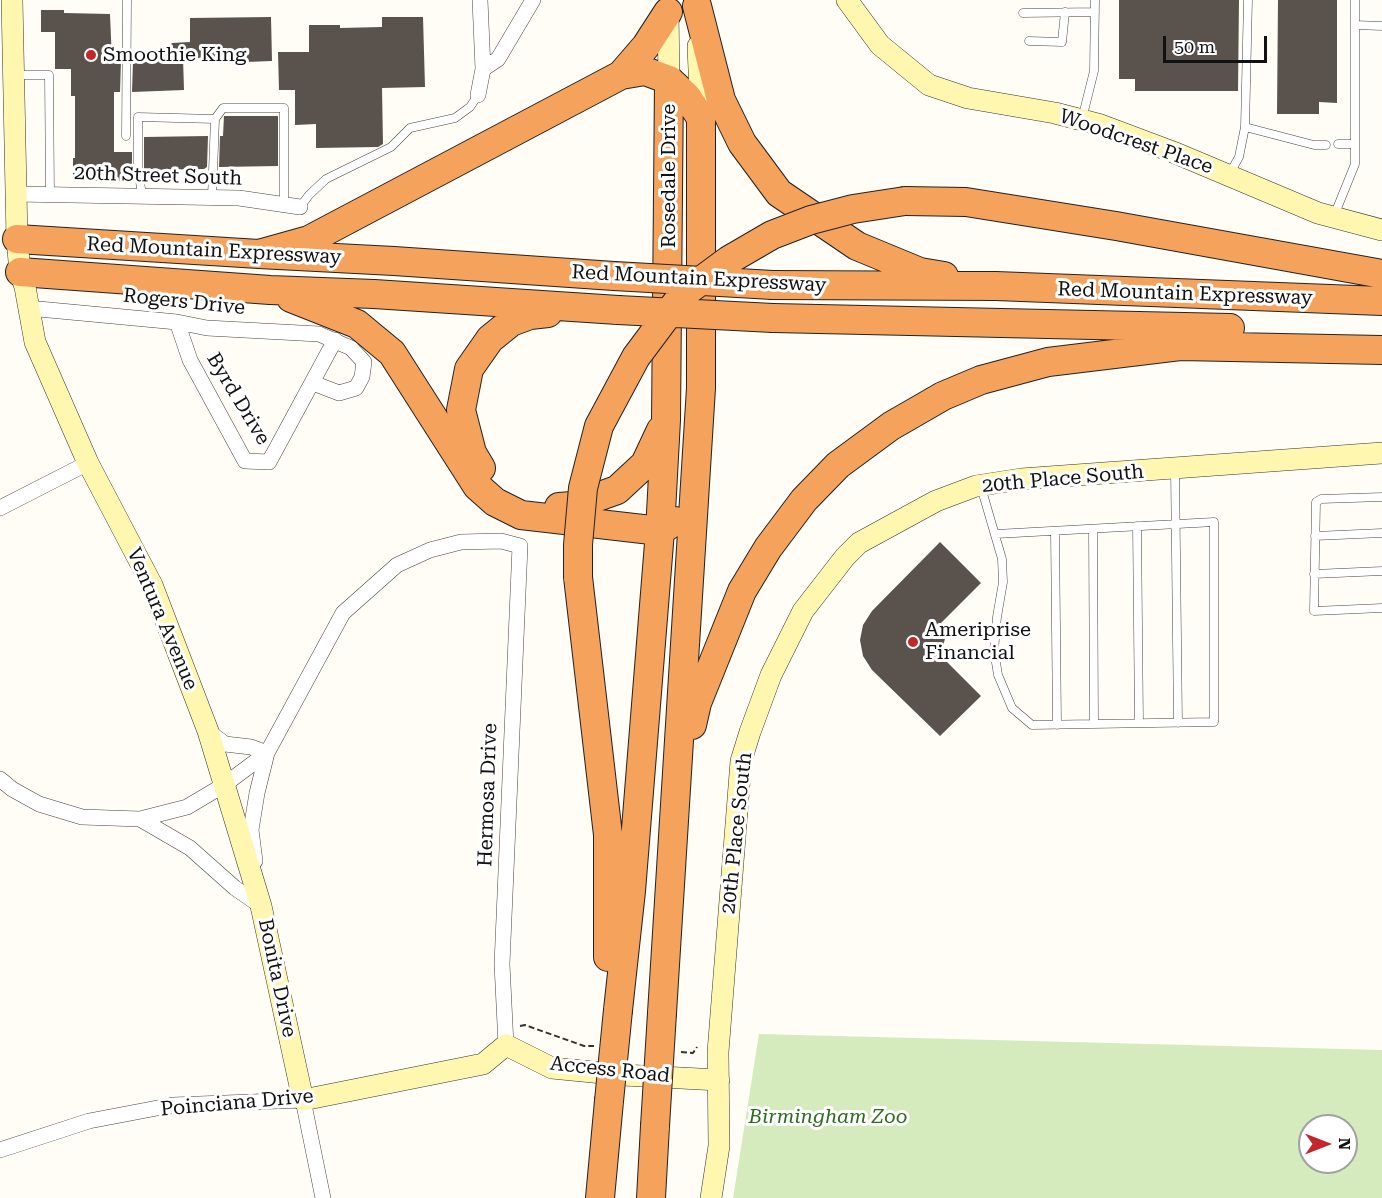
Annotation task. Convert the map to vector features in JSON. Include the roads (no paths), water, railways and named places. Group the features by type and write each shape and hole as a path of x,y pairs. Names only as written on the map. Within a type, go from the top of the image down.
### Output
{"highway":[{"path":"697,3 721,100 742,143 779,193 857,246 920,272 996,286"},
{"path":"621,75 646,46 668,6"},
{"path":"260,254 309,240 621,75 645,71 669,80 687,97 701,118"},
{"name":"Rosedale Drive","path":"614,1010 631,891 660,531 666,420 669,80"},
{"name":"Rosedale Drive","path":"677,786 701,388 701,118"},
{"path":"600,1198 614,1010 608,835 578,577 583,488 599,426 636,357 682,294 729,260 772,235 821,217 853,209 905,201 966,202 1382,274"},
{"name":"Red Mountain Expressway","path":"17,239 773,285 996,286 1382,301"},
{"name":"Red Mountain Expressway","path":"20,272 270,290 773,318 1065,323 1382,333"},
{"path":"270,290 357,324 392,353 477,486 495,502 521,515 660,531 682,517 695,495"},
{"path":"607,309 530,315 511,322 490,339 469,369 461,410 472,453 483,472 499,488 524,500 552,508 572,506 617,490 645,464 666,420"},
{"path":"651,1198 677,786 697,703 742,591 762,556 804,500 838,465 891,426 943,396 981,380 1048,362 1180,346 1382,350"},
{"path":"594,1198 602,1166"}],"street":[{"name":"Ventura Avenue","path":"12,0 17,239 20,272 35,342 88,463 152,585 208,731 261,906"},
{"path":"478,95 483,69 480,0"},
{"path":"483,69 498,58 533,0"},
{"name":"Woodcrest Place","path":"849,0 879,45 929,86 968,98 1014,105 1082,120 1173,152 1318,213 1382,230"},
{"name":"Rosedale Drive","path":"697,3 701,118"},
{"name":"Rosedale Drive","path":"668,6 669,80"},
{"name":"20th Street South","path":"15,194 239,198 292,206"},
{"name":"Rogers Drive","path":"28,308 177,322 207,328 319,334 335,340"},
{"name":"Byrd Drive","path":"177,322 190,360 245,461 269,462 335,340"},
{"path":"313,384 339,393 356,388 362,377 364,362 351,348 335,340"},
{"name":"20th Place South","path":"711,1198 719,1146 718,1052 741,761 771,675 803,611 845,557 859,543 936,501 980,486 1021,479 1382,453"},
{"path":"0,508 88,463"},
{"name":"Hermosa Drive","path":"267,753 343,613 388,572 430,550 461,542 501,542 520,546 502,964 505,1036"},
{"path":"208,731 225,744 251,747 267,753 251,830 261,906"},
{"name":"Bonita Drive","path":"0,779 12,789 39,804 82,817 140,819 188,807 224,785 267,753"},
{"name":"Bonita Drive","path":"140,819 190,848 235,888 261,906 323,1198"},
{"name":"Access Road","path":"505,1036 552,1068 623,1075 719,1080"},
{"name":"Poinciana Drive","path":"0,1150 89,1121 173,1105 303,1100 483,1064 505,1036"}],"lane":[{"path":"126,136 127,0"},
{"path":"1082,120 1094,71 1095,0"},
{"path":"1229,176 1239,157 1245,127 1248,0"},
{"path":"1333,218 1355,164 1355,0"},
{"path":"1029,41 1062,42 1065,12"},
{"path":"1023,13 1095,12"},
{"path":"1355,25 1382,26"},
{"path":"13,75 49,75 50,195"},
{"path":"212,198 215,119 223,108 284,108 292,206 309,195 326,179 391,147 410,128 455,118 470,107 478,95"},
{"path":"142,196 138,167 138,117 215,119"},
{"path":"1245,127 1314,145 1326,145"},
{"path":"1338,144 1355,144"},
{"path":"1175,469 1178,723"},
{"path":"980,486 1002,559 1003,582 994,650 998,675 1012,708 1032,725 1214,722 1214,522 996,534"},
{"path":"1382,496 1321,499 1316,502 1314,611 1382,608"},
{"path":"1137,526 1139,723"},
{"path":"1094,529 1094,724"},
{"path":"1055,531 1057,724"},
{"path":"1314,536 1382,533"},
{"path":"1314,574 1382,571"}],"place":[{"name":"Smoothie King","path":"91,55"},
{"name":"Ameriprise Financial","path":"913,642"}],"park label":[{"name":"Birmingham Zoo","path":"828,1117"}]}
